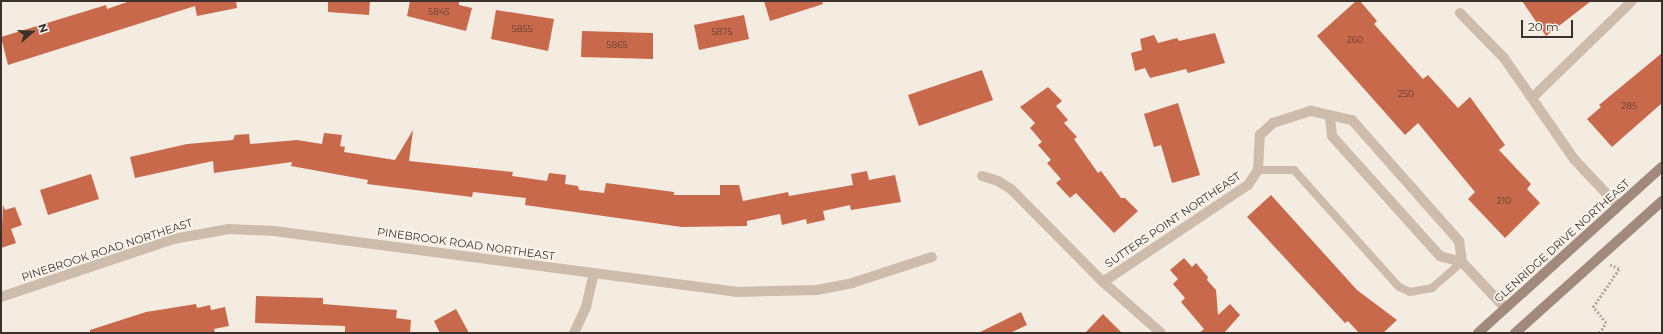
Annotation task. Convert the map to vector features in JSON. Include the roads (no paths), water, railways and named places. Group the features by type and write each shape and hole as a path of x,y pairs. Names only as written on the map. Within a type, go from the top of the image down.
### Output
{"main road":[{"name":"GLENRIDGE DRIVE NORTHEAST","path":"1478,333 1662,167"},
{"path":"1515,333 1662,201"}],"street":[{"path":"1533,97 1632,1"},
{"path":"1460,13 1487,41 1533,97 1574,159 1618,206"},
{"path":"1258,170 1260,135 1273,123 1311,111 1352,120 1459,241 1462,262"},
{"path":"1330,116 1332,136 1440,256 1462,262 1505,308"},
{"name":"SUTTERS POINT NORTHEAST","path":"1103,282 1248,185 1258,170"},
{"path":"982,176 998,181 1011,189 1103,282 1161,333"},
{"name":"PINEBROOK ROAD NORTHEAST","path":"1,297 173,239 229,229 274,231 736,292 782,293 852,283 932,257"},
{"path":"574,333 586,307 594,273"}],"lane":[{"path":"1258,170 1294,170 1399,287 1410,292 1432,288 1462,262"}]}
